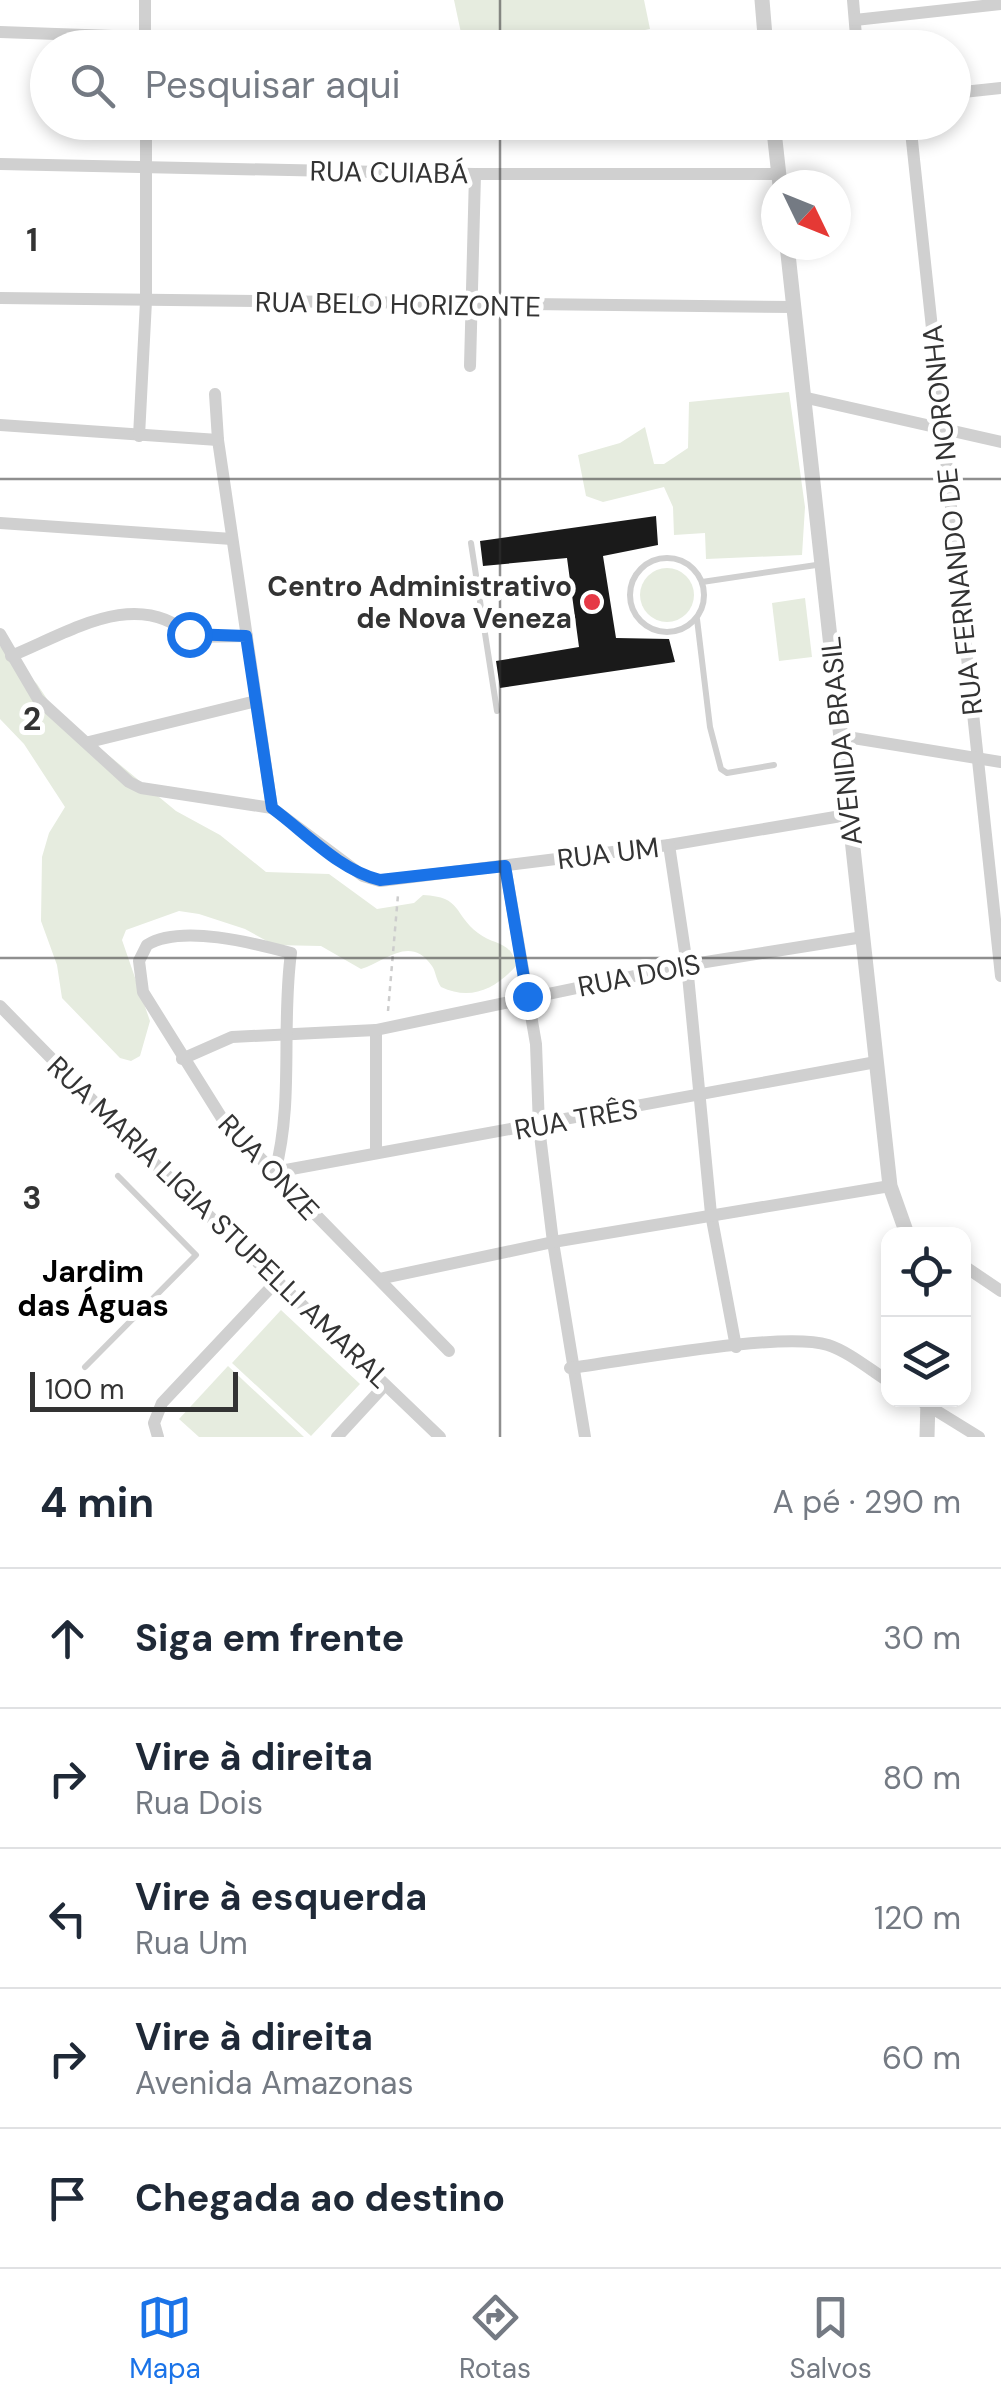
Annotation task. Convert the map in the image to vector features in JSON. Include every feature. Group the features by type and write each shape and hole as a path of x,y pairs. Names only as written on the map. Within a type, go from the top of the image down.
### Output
{"street":[{"path":"145,0 145,30"},
{"path":"762,0 764,30"},
{"path":"853,0 856,30"},
{"path":"855,20 1001,4"},
{"path":"0,32 30,34"},
{"path":"971,91 1001,88"},
{"path":"140,436 146,300 146,140"},
{"path":"775,140 778,170"},
{"name":"RUA FERNANDO DE NORONHA","path":"912,140 1001,976"},
{"name":"RUA CUIABÁ","path":"0,164 761,179"},
{"path":"470,366 475,174"},
{"name":"AVENIDA BRASIL","path":"790,260 890,1186 906,1227"},
{"name":"RUA BELO HORIZONTE","path":"0,298 796,307"},
{"path":"0,634 38,699 141,788 272,808 218,440 216,394"},
{"path":"807,398 1001,442"},
{"path":"0,425 218,440"},
{"path":"0,523 232,539"},
{"path":"11,656 137,610 174,619 192,637 246,636"},
{"path":"90,742 256,702"},
{"path":"841,736 1001,762"},
{"name":"RUA UM","path":"272,808 364,876 398,881 669,845 847,816"},
{"path":"669,845 687,965 697,1097 712,1214 736,1347"},
{"path":"505,866 536,1044 539,1126 553,1242 570,1368 585,1437"},
{"name":"RUA ONZE","path":"283,1036 291,953 248,942 177,937 155,940 142,952 143,992 223,1120 448,1351"},
{"name":"RUA DOIS","path":"182,1059 232,1037 381,1029 687,965 863,938"},
{"name":"RUA MARIA LIGIA STUPELLI AMARAL","path":"0,1006 276,1282 440,1437"},
{"path":"376,1152 381,1029"},
{"path":"275,1172 287,1112 283,1036"},
{"name":"RUA TRÊS","path":"275,1172 876,1062"},
{"path":"379,1279 553,1242 890,1186"},
{"path":"971,1271 1001,1290"},
{"path":"158,1437 154,1423 162,1403 276,1282"},
{"path":"570,1368 736,1347 826,1344 881,1376"},
{"path":"337,1437 385,1385"},
{"path":"925,1407 927,1437"},
{"path":"934,1407 979,1437"}],"lane":[{"path":"472,543 496,711"},
{"path":"697,618 677,632 654,630 635,615 630,592 639,570 661,558 686,562 702,582 705,594 697,618 710,727 721,769 727,773 774,765"},
{"path":"702,582 824,564"},
{"path":"85,1368 196,1256 118,1176"}],"path":[{"path":"381,1029 397,944 398,881"}],"shaded area":[{"path":"454,0 644,0 650,29 645,30 460,30"},
{"path":"789,392 805,507 802,555 706,559 705,533 674,535 673,507 664,487 603,502 586,496 578,455 620,443 645,427 654,464 664,464 688,448 689,402"},
{"path":"667,568 686,576 694,595 686,614 667,622 648,614 640,595 648,576"},
{"path":"805,598 812,657 779,661 772,603"},
{"path":"0,646 37,684 55,711 176,811 220,835 266,872 329,874 377,909 414,903 423,895 445,899 478,933 511,952 516,966 491,986 462,993 441,987 432,966 415,952 397,953 361,969 321,946 274,945 245,929 179,911 126,930 122,940 150,1021 140,1056 131,1061 120,1058 62,998 57,965 41,921 42,857 49,833 65,807 24,744 0,719"},
{"path":"281,1310 360,1384 311,1436 232,1363"},
{"path":"228,1366 304,1437 199,1437 179,1419"}],"building":[{"name":"Centro Administrativo de Nova Veneza","path":"656,516 658,545 603,556 616,638 669,639 675,662 500,688 496,661 579,647 567,558 483,566 480,541"}],"place":[{"name":"Centro Administrativo de Nova Veneza","path":"592,602"}],"district":[{"name":"Jardim das Águas","path":"93,1289"}],"route":[{"path":"189,634 246,636 272,808 314,842 364,876 380,880 401,882 505,866 527,996"}]}
